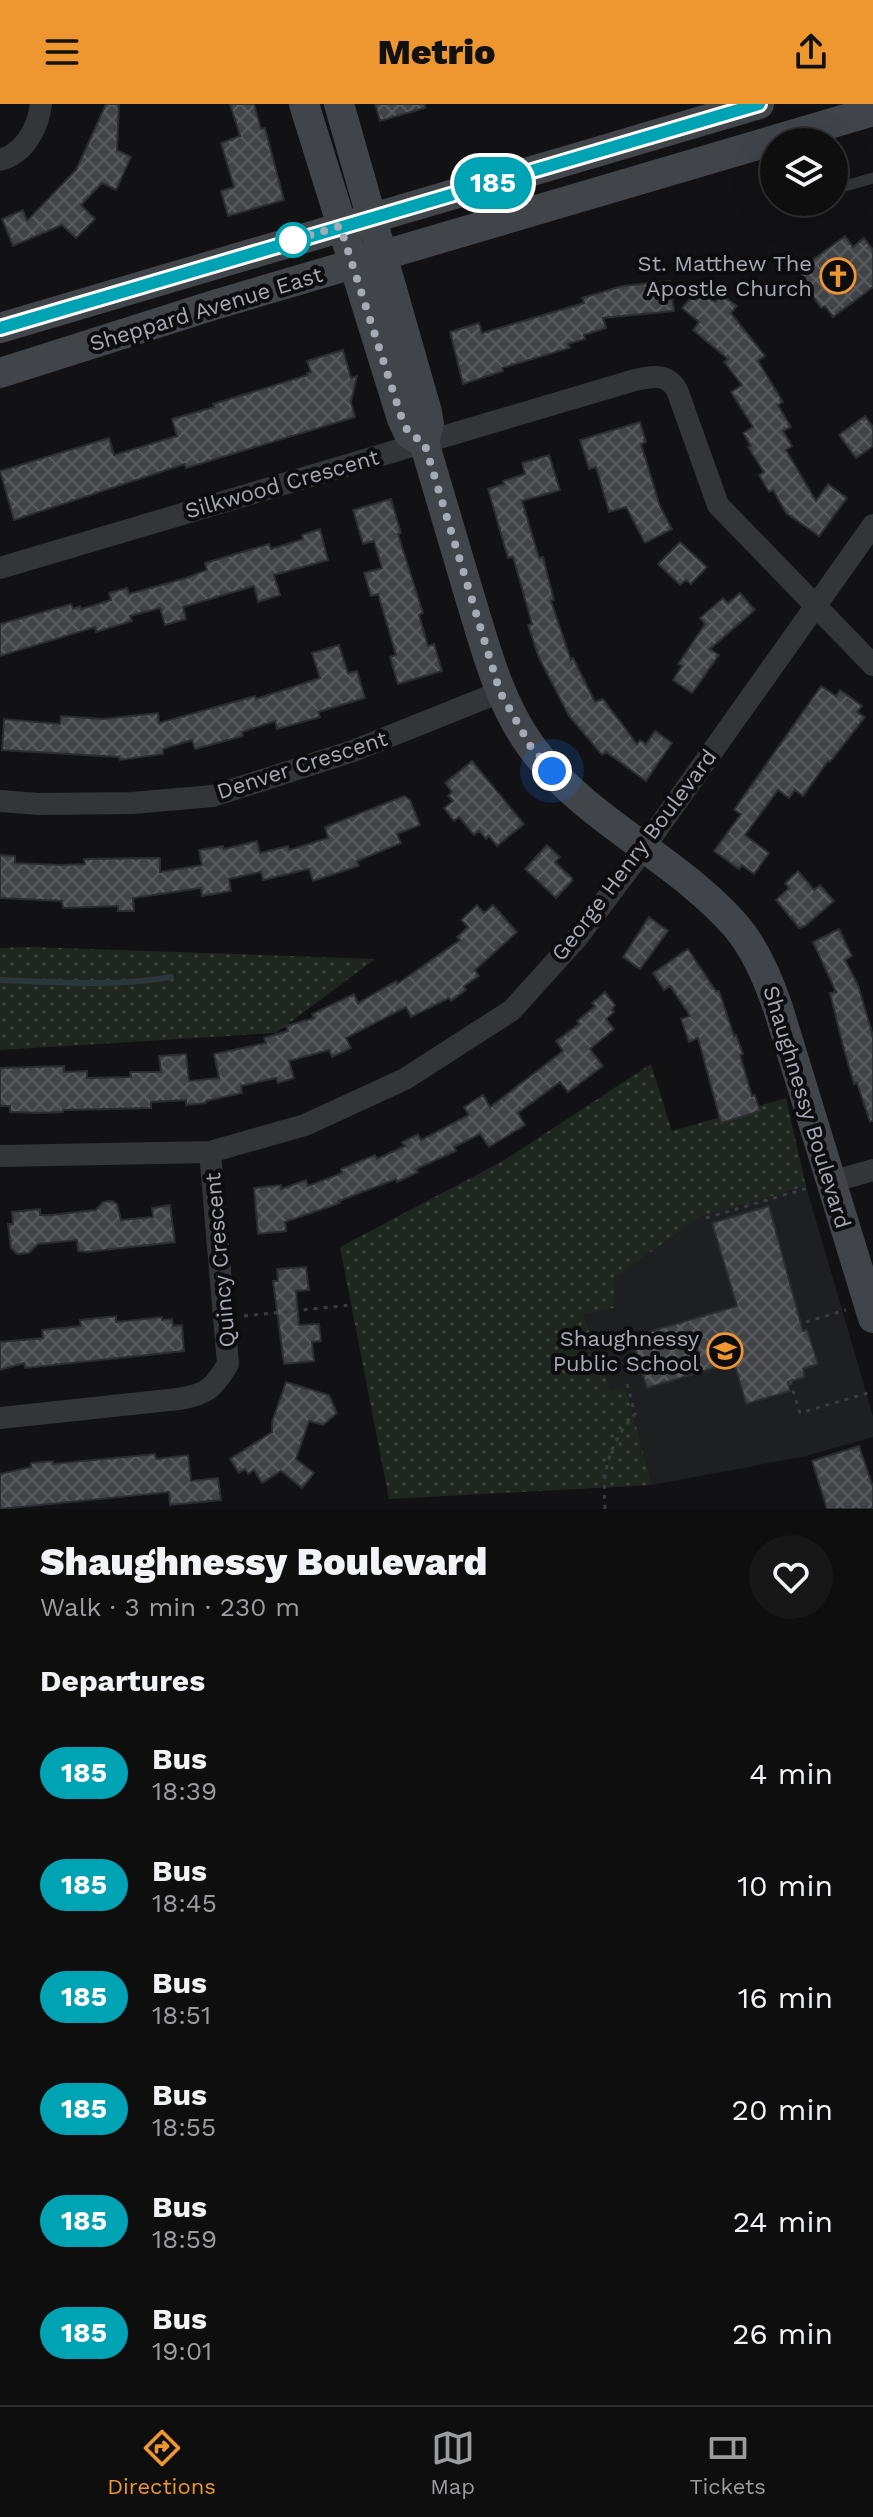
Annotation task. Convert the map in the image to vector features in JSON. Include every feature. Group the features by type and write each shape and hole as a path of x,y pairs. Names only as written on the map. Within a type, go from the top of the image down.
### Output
{"main road":[{"path":"304,104 340,226 367,260 427,412 429,425 424,442"},
{"path":"339,104 371,218 367,260"},
{"name":"Sheppard Avenue East","path":"0,328 759,104"},
{"name":"Sheppard Avenue East","path":"825,128 873,111"},
{"name":"Sheppard Avenue East","path":"0,373 367,260 760,148"},
{"name":"Shaughnessy Boulevard","path":"424,442 500,692 531,747 573,795 708,897 737,928 762,968 776,1001 819,1185 860,1314"}],"street":[{"path":"0,160 9,158 33,136 41,104"},
{"name":"Silkwood Crescent","path":"0,568 653,376 666,378 677,390 718,505 816,606"},
{"name":"George Henry Boulevard","path":"0,1156 210,1152 305,1125 405,1079 512,1010 577,938 873,525"},
{"path":"816,606 873,665"},
{"name":"Denver Crescent","path":"0,801 39,804 132,803 213,796 353,751 500,692"},
{"name":"Quincy Crescent","path":"0,1418 198,1396 216,1385 228,1364 210,1152"},
{"path":"819,1185 873,1170"}],"lane":[{"path":"848,185 873,178"}],"path":[{"path":"706,1218 819,1185"},
{"path":"225,1318 351,1305"},
{"path":"806,1322 860,1314"},
{"path":"790,1381 800,1413 871,1392"},
{"path":"605,1509 606,1468 617,1436 635,1414 627,1383"}],"shaded area":[{"path":"0,948 375,959 276,1033 0,1050"},
{"path":"651,1064 672,1131 786,1098 806,1186 701,1217 614,1278 614,1308 584,1314 610,1391 626,1389 652,1485 389,1499 340,1247 503,1161"},
{"name":"Shaughnessy Public School","path":"806,1186 873,1416 873,1437 806,1456 652,1485 626,1389 610,1392 584,1313 614,1308 614,1278 701,1217"}],"building":[{"path":"106,104 119,104 117,150 131,157 116,190 102,183 81,205 95,219 76,238 62,225 13,246 2,219 23,210 27,221 76,170"},
{"path":"230,104 254,104 261,129 265,128 284,200 228,216 221,191 234,187 221,143 240,136"},
{"path":"375,104 425,104 425,108 380,121"},
{"name":"St. Matthew The Apostle Church","path":"845,236 853,247 864,238 873,250 873,287 833,317 825,306 821,308 804,284 807,282 799,270"},
{"path":"670,281 674,311 603,318 606,328 584,335 585,339 568,344 570,348 502,368 503,371 463,384 450,332 479,323 482,333 584,303 582,298 622,286"},
{"path":"698,289 715,302 722,295 737,306 731,313 765,356 758,361 783,402 778,405 791,427 783,431 792,446 786,450 816,501 828,484 847,498 819,536 786,513 773,490 769,492 759,475 764,472 743,433 753,427 731,392 742,385 724,362 728,359 693,330 699,322 682,308"},
{"path":"343,350 351,378 357,376 351,402 355,417 186,468 185,464 14,520 0,471 109,438 114,455 177,436 172,419 308,375 311,372 307,361"},
{"path":"865,416 873,427 873,446 856,458 839,435"},
{"path":"640,422 646,442 641,444 660,506 672,529 645,543 626,507 609,512 596,467 589,469 580,440"},
{"path":"549,455 560,490 522,501 539,558 543,557 554,600 551,601 571,660 573,658 595,702 603,699 637,744 640,740 646,744 655,731 672,743 646,781 606,752 602,755 569,716 539,658 528,625 532,624 513,557 508,558 488,489 525,474 522,463"},
{"path":"391,499 401,533 398,534 423,613 419,615 428,646 434,644 442,671 398,684 390,657 396,655 378,594 371,596 364,573 382,568 374,541 363,544 353,510"},
{"path":"320,529 328,560 274,575 280,595 258,602 254,586 183,607 186,619 165,625 160,608 130,616 132,621 96,632 95,627 0,656 0,624 71,604 73,609 80,606 81,609 111,600 109,593 127,588 129,594 186,578 207,570 205,563 269,544 271,549 303,539 302,535"},
{"path":"680,542 707,567 691,584 686,580 680,585 658,564"},
{"path":"740,593 755,610 710,649 719,655 692,693 673,680 682,666 678,664 705,624 700,618 723,598 728,603"},
{"path":"339,645 348,673 357,671 365,698 318,712 320,717 277,729 275,721 242,732 243,736 195,749 192,740 163,749 163,754 120,760 119,757 2,750 4,719 60,724 61,716 103,719 158,713 159,723 255,696 256,699 320,678 312,653"},
{"path":"821,686 836,696 840,690 862,706 857,712 865,717 803,796 795,790 789,798 778,790 745,835 769,853 754,874 742,865 739,869 714,851 741,814 734,810"},
{"path":"472,761 524,824 497,846 489,836 486,839 479,831 474,835 459,817 454,821 444,808 453,801 448,796 452,792 445,783"},
{"path":"404,796 410,800 420,825 397,834 401,843 357,861 359,866 313,881 309,869 263,880 261,872 229,879 231,891 202,896 201,888 133,898 134,911 118,911 118,906 63,908 62,901 0,898 0,855 15,856 15,863 61,865 85,864 84,859 160,858 160,872 202,865 199,850 223,846 224,849 257,841 260,853 288,846 289,850 328,838 325,827"},
{"path":"547,845 560,857 555,862 572,878 556,898 525,869"},
{"path":"798,871 814,890 820,885 834,901 799,928 776,900 789,888 785,883"},
{"path":"477,905 484,913 493,905 517,932 475,970 479,976 464,986 466,990 451,1001 449,998 411,1017 406,1007 346,1038 351,1048 332,1057 329,1050 289,1061 294,1078 278,1083 276,1078 241,1086 242,1093 186,1105 186,1100 151,1102 151,1108 39,1113 10,1112 10,1106 0,1106 0,1068 64,1066 64,1072 87,1071 87,1078 131,1077 130,1072 161,1072 159,1056 186,1054 189,1081 219,1078 214,1054 266,1043 264,1038 288,1031 286,1026 314,1018 312,1014 354,994 358,1003 396,981 397,984 460,940 457,937 468,927 461,920"},
{"path":"649,917 668,931 640,969 623,957"},
{"path":"839,929 852,956 845,960 858,985 873,1036 873,1121 870,1122 843,1046 830,993 836,992 813,942"},
{"path":"688,949 716,991 719,991 743,1054 740,1055 752,1096 755,1095 760,1111 721,1123 698,1038 689,1042 681,1019 690,1016 670,986 664,990 653,973"},
{"path":"605,992 615,1005 614,1012 606,1019 614,1029 590,1049 603,1066 568,1092 560,1082 518,1113 525,1125 489,1147 480,1134 454,1147 456,1151 416,1169 418,1172 397,1182 396,1179 285,1222 286,1231 258,1234 254,1188 281,1185 281,1189 306,1180 308,1186 342,1173 341,1169 375,1155 377,1159 405,1146 402,1142 418,1134 421,1140 469,1115 464,1107 483,1095 490,1107 563,1051 556,1041 579,1024 577,1021 595,1006 592,1003"},
{"path":"103,1202 117,1204 121,1220 153,1217 152,1208 170,1205 175,1242 87,1252 78,1251 77,1240 38,1244 29,1253 17,1254 11,1248 8,1224 13,1224 12,1212 40,1209 40,1215 51,1215 96,1210"},
{"path":"769,1206 803,1331 807,1330 818,1364 803,1369 805,1377 788,1382 790,1391 746,1404 734,1362 647,1388 631,1337 737,1306 712,1223"},
{"path":"306,1267 309,1290 296,1291 299,1325 319,1324 321,1341 312,1342 314,1361 284,1364 273,1281 278,1281 277,1269"},
{"path":"116,1316 116,1322 162,1317 162,1320 172,1319 173,1326 182,1325 184,1351 25,1368 24,1363 0,1370 0,1342 43,1338 42,1330 81,1326 80,1320"},
{"path":"286,1382 329,1395 337,1413 323,1425 309,1421 296,1459 314,1473 302,1488 281,1471 262,1483 254,1470 248,1474 245,1469 239,1473 230,1459 272,1432 272,1422"},
{"path":"859,1446 873,1487 873,1509 827,1509 812,1461"},
{"path":"155,1454 156,1459 188,1455 191,1481 218,1478 221,1500 170,1505 169,1492 0,1509 0,1474 31,1467 31,1463 53,1461 53,1464"}],"waterway":[{"path":"0,980 107,983 171,977"}],"bus line":[{"name":"185","path":"0,328 759,104"}],"place":[{"name":"St. Matthew The Apostle Church","path":"838,276"},
{"name":"Shaughnessy Public School","path":"725,1351"}],"route":[{"path":"293,240 288,242 340,226 402,419 409,434 424,442 500,692 531,747 552,771"}]}
